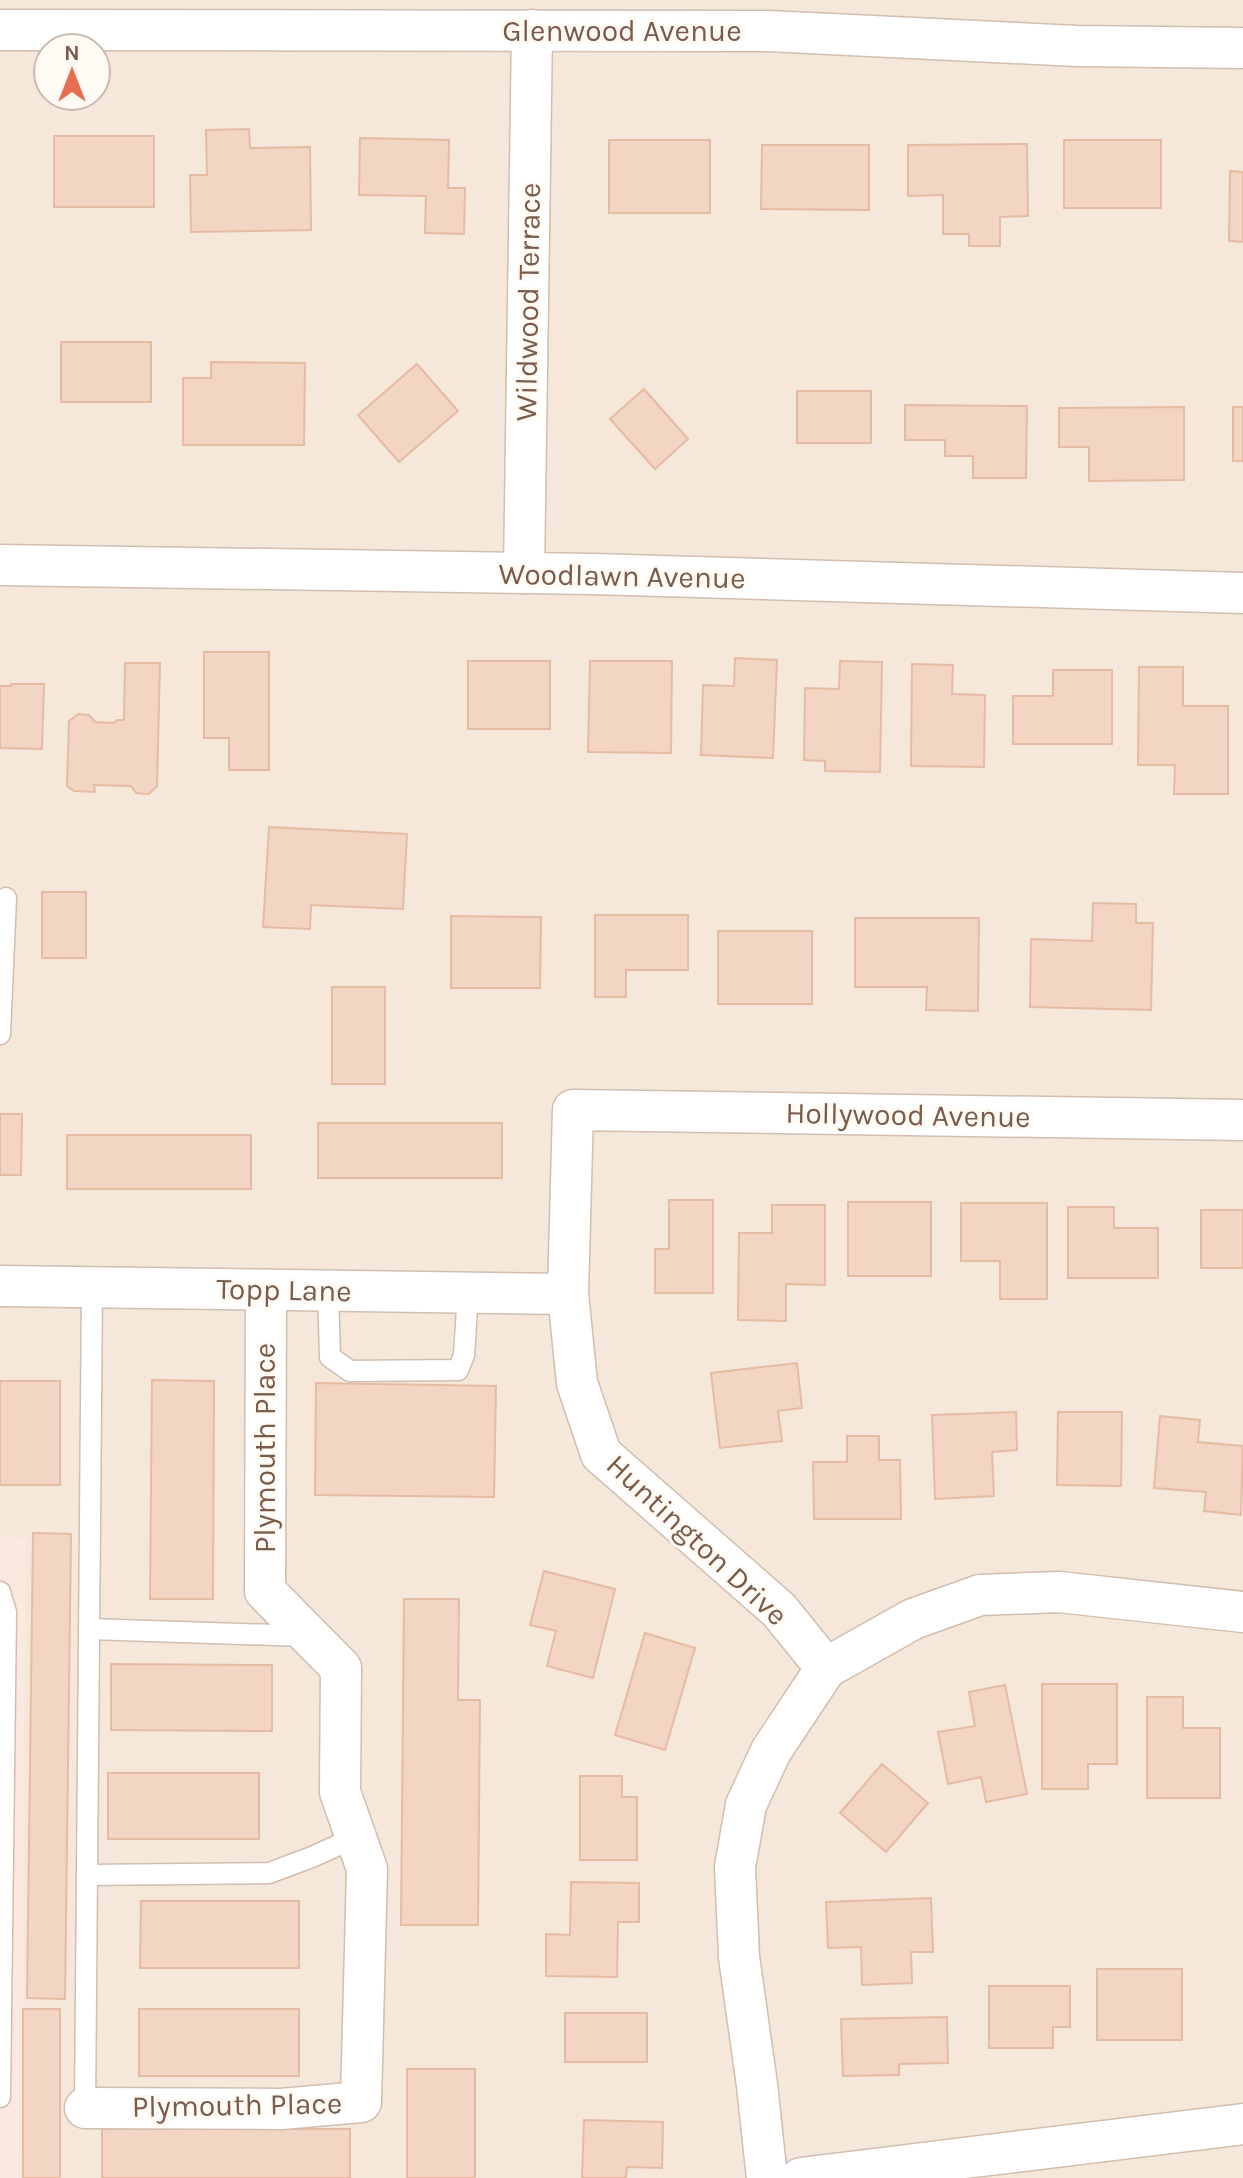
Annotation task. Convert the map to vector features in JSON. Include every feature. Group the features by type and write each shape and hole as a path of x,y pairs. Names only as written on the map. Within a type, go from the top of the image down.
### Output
{"street":[{"name":"Glenwood Avenue","path":"0,30 532,30 768,16 1077,46 1243,48"},
{"name":"Wildwood Terrace","path":"524,573 532,30"},
{"name":"Woodlawn Avenue","path":"0,565 524,573 1243,593"},
{"name":"Hollywood Avenue","path":"573,1110 1243,1120"},
{"name":"Huntington Drive","path":"573,1110 568,1294 577,1383 601,1454 779,1610 826,1668"},
{"name":"Topp Lane","path":"0,1286 568,1294"},
{"name":"Plymouth Place","path":"85,2108 281,2109 361,2102 367,1869 340,1792 341,1668 265,1591 266,1290"},
{"path":"767,2178 739,1957 735,1867 746,1805 771,1751 826,1668 913,1619 980,1595 1059,1592 1243,1612"},
{"path":"801,2178 1243,2124"}],"lane":[{"path":"0,1034 6,898"},
{"path":"85,2108 92,1286"},
{"path":"328,1291 330,1357 350,1371 458,1370 464,1355 468,1293"},
{"path":"0,1592 6,1612 0,2097"},
{"path":"89,1629 310,1636"},
{"path":"87,1875 269,1873 356,1837"}],"shaded area":[{"path":"0,0 1243,0 1243,2178 21,2178 25,1539 0,1538"},
{"path":"0,1538 25,1539 21,2178 0,2178"}],"building":[{"path":"249,129 250,148 310,147 311,230 191,232 190,175 207,175 206,130"},
{"path":"54,136 154,136 154,207 54,207"},
{"path":"360,138 449,140 448,188 465,188 464,234 425,233 426,196 359,195"},
{"path":"609,140 710,140 710,213 609,213"},
{"path":"1064,140 1161,140 1161,208 1064,208"},
{"path":"1027,144 1028,216 1000,217 1000,246 969,246 969,234 943,234 943,195 908,196 908,145"},
{"path":"762,145 869,145 869,210 761,209"},
{"path":"1230,171 1243,172 1243,242 1229,241"},
{"path":"61,342 151,342 151,402 61,402"},
{"path":"211,362 305,363 304,445 183,445 183,378 211,378"},
{"path":"417,364 458,411 399,462 358,415"},
{"path":"644,389 688,439 655,469 610,419"},
{"path":"797,391 871,391 871,443 797,443"},
{"path":"905,405 1027,406 1026,478 973,478 973,456 945,456 945,440 905,440"},
{"path":"1184,407 1184,480 1089,481 1089,447 1059,447 1059,408"},
{"path":"1233,407 1243,407 1243,461 1233,461"},
{"path":"204,652 269,652 269,770 229,770 229,738 204,738"},
{"path":"735,658 777,660 773,758 701,755 703,685 734,686"},
{"path":"468,661 550,661 550,729 468,729"},
{"path":"590,661 672,661 671,753 588,752"},
{"path":"840,661 882,662 880,772 825,771 825,761 804,760 805,688 839,689"},
{"path":"125,663 160,663 157,786 149,794 136,793 131,786 94,785 95,792 74,791 67,786 69,721 78,714 89,715 95,722 124,720"},
{"path":"912,664 953,665 952,694 985,695 984,767 911,766"},
{"path":"1139,667 1183,667 1183,706 1228,706 1228,794 1174,794 1175,765 1138,765"},
{"path":"1053,670 1112,670 1112,744 1013,744 1013,696 1053,696"},
{"path":"44,684 42,749 0,748 0,686"},
{"path":"269,827 407,834 403,909 311,905 310,929 263,927"},
{"path":"42,892 86,892 86,958 42,958"},
{"path":"1093,903 1136,904 1136,923 1153,923 1151,1010 1030,1007 1031,939 1092,941"},
{"path":"595,915 688,915 688,970 626,970 626,997 595,997"},
{"path":"451,916 541,917 540,988 451,988"},
{"path":"855,918 979,918 978,1011 926,1010 927,987 855,987"},
{"path":"718,931 812,931 812,1004 718,1004"},
{"path":"332,987 385,987 385,1084 332,1084"},
{"path":"0,1114 22,1114 21,1175 0,1175"},
{"path":"318,1123 502,1123 502,1178 318,1178"},
{"path":"67,1135 251,1135 251,1189 67,1189"},
{"path":"669,1200 713,1200 713,1293 655,1293 655,1249 669,1249"},
{"path":"848,1202 931,1202 931,1276 848,1276"},
{"path":"961,1203 1047,1203 1047,1299 1000,1299 1000,1261 961,1261"},
{"path":"772,1205 825,1205 825,1285 786,1284 786,1321 738,1320 739,1233 772,1233"},
{"path":"1068,1207 1114,1207 1114,1228 1158,1228 1158,1278 1068,1278"},
{"path":"1201,1210 1243,1210 1243,1268 1201,1268"},
{"path":"797,1363 802,1408 778,1411 782,1441 720,1448 711,1373"},
{"path":"152,1380 214,1381 213,1599 150,1599"},
{"path":"0,1381 60,1381 60,1485 0,1485"},
{"path":"316,1383 496,1386 494,1497 315,1495"},
{"path":"1016,1412 1017,1450 992,1452 994,1496 935,1499 932,1415"},
{"path":"1058,1412 1122,1412 1121,1486 1057,1485"},
{"path":"1160,1416 1200,1420 1198,1442 1243,1446 1241,1515 1204,1511 1206,1492 1154,1488"},
{"path":"847,1436 879,1436 879,1460 900,1460 901,1519 814,1519 813,1462 847,1462"},
{"path":"33,1533 71,1534 65,1999 27,1998"},
{"path":"544,1571 615,1589 593,1678 547,1666 556,1631 530,1625"},
{"path":"404,1599 459,1599 458,1700 480,1700 478,1925 401,1925"},
{"path":"645,1633 695,1648 665,1750 615,1735"},
{"path":"111,1664 272,1665 272,1731 111,1730"},
{"path":"1042,1684 1117,1684 1117,1764 1088,1764 1088,1789 1042,1789"},
{"path":"1005,1685 1027,1794 986,1802 981,1777 948,1784 938,1732 975,1726 969,1692"},
{"path":"1147,1697 1183,1697 1183,1728 1220,1728 1220,1798 1147,1798"},
{"path":"882,1764 928,1803 886,1852 840,1813"},
{"path":"108,1773 259,1773 259,1839 108,1839"},
{"path":"580,1776 622,1776 622,1797 637,1797 637,1860 580,1860"},
{"path":"571,1882 639,1883 639,1922 618,1922 617,1977 546,1976 546,1934 570,1935"},
{"path":"931,1898 933,1952 911,1952 912,1983 862,1985 861,1947 828,1948 826,1902"},
{"path":"141,1901 299,1901 299,1968 140,1968"},
{"path":"1097,1969 1182,1969 1182,2040 1097,2040"},
{"path":"989,1986 1070,1986 1070,2027 1053,2027 1053,2048 989,2048"},
{"path":"23,2009 60,2009 60,2178 23,2178"},
{"path":"139,2009 299,2009 299,2076 139,2076"},
{"path":"565,2013 647,2013 647,2062 565,2062"},
{"path":"947,2017 948,2063 899,2064 899,2075 843,2076 841,2019"},
{"path":"407,2069 475,2069 475,2178 407,2178"},
{"path":"584,2120 663,2122 662,2168 627,2167 626,2178 582,2178"},
{"path":"102,2129 350,2129 350,2178 102,2178"}]}
